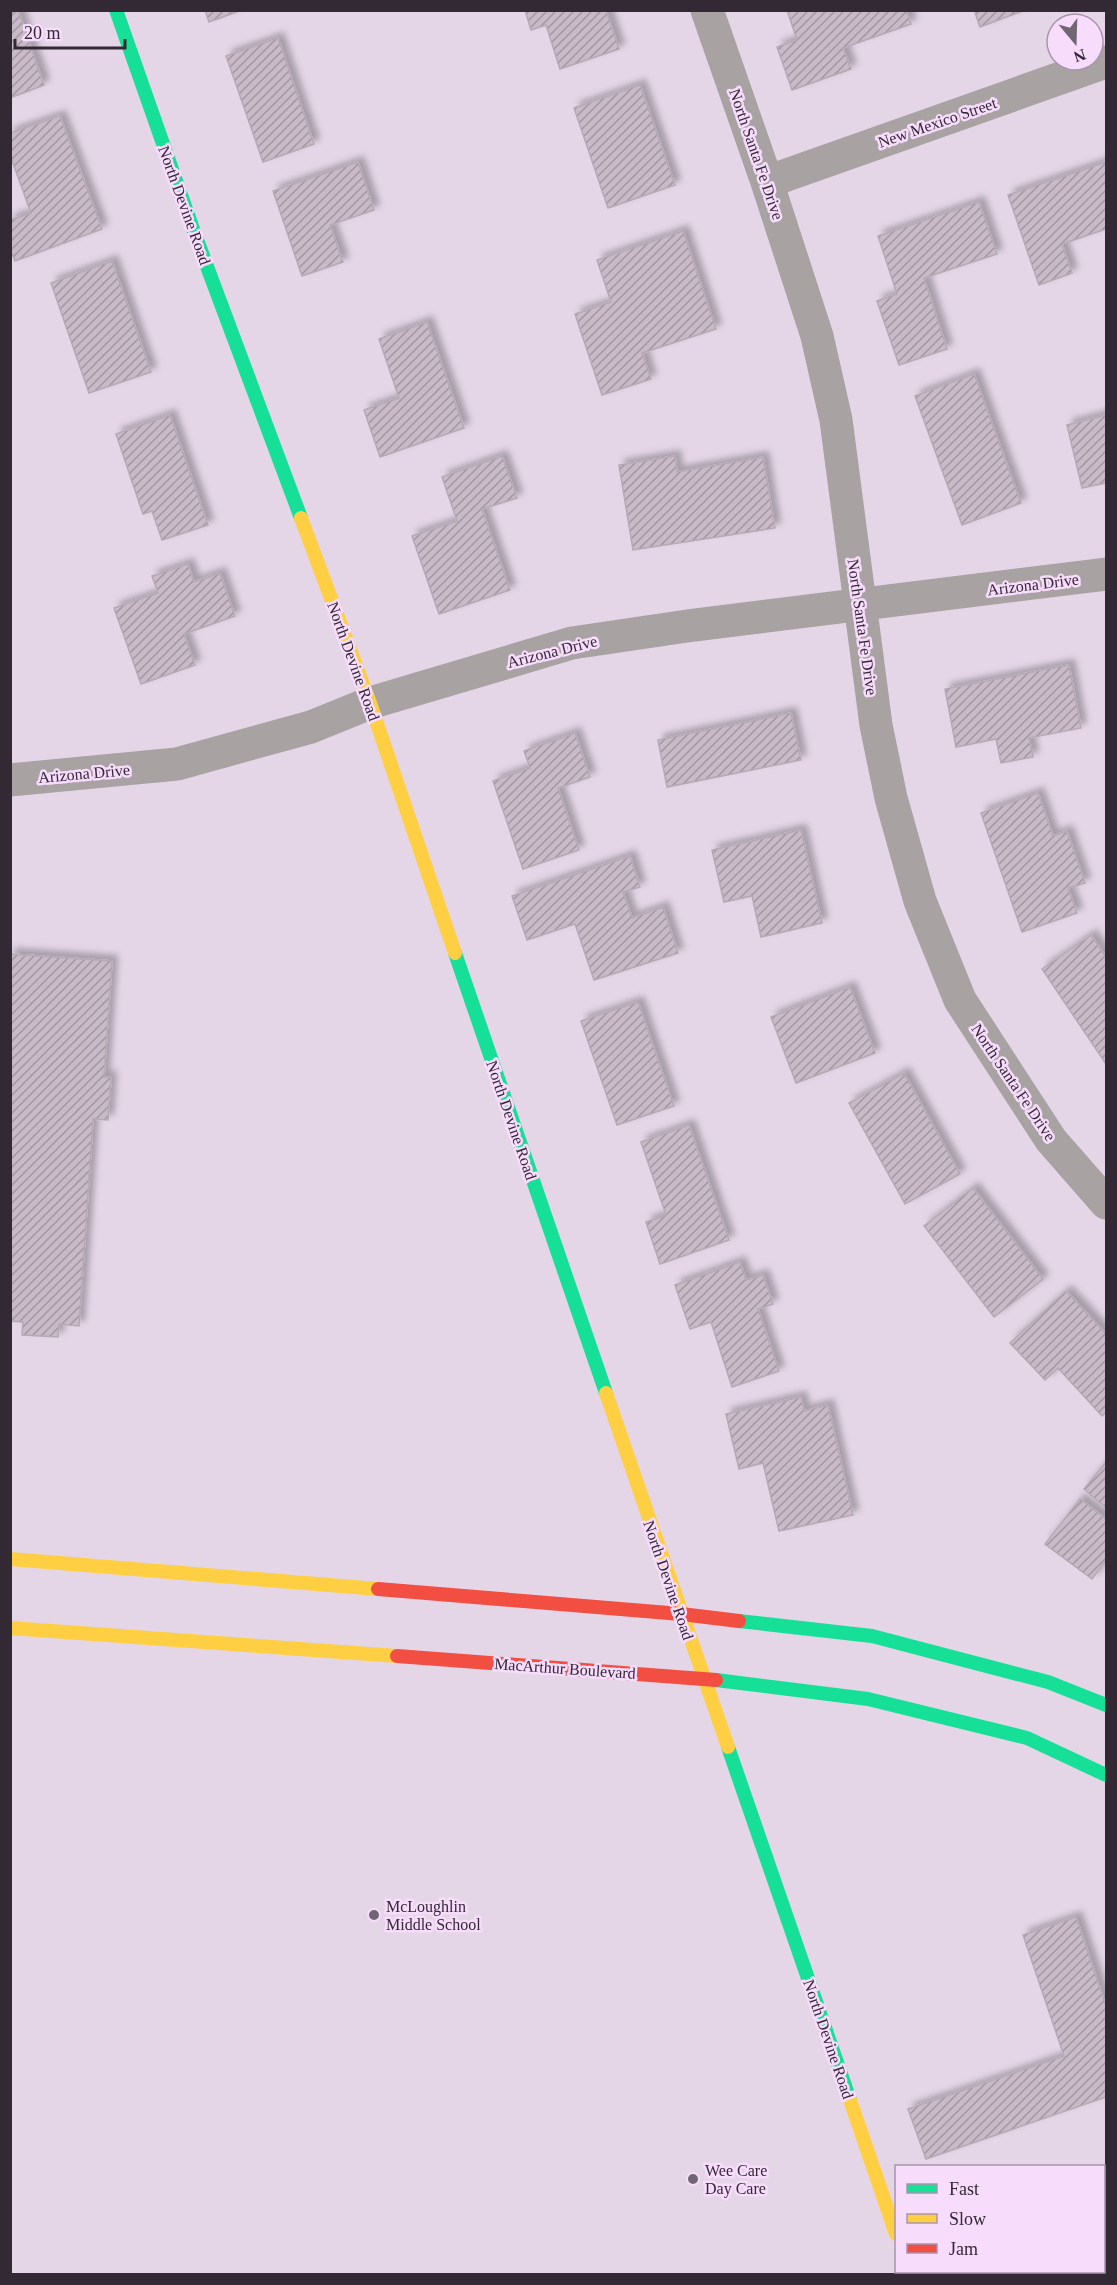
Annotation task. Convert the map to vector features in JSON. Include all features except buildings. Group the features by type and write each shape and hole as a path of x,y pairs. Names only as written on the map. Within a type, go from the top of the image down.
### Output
{"street":[{"name":"North Devine Road","path":"116,10 193,229 370,704 703,1678 895,2228"},
{"name":"North Santa Fe Drive","path":"707,10 767,182 817,336 836,420 876,725 891,798 920,901 960,1000 1051,1140 1107,1203"},
{"name":"New Mexico Street","path":"767,182 1107,62"},
{"name":"Arizona Drive","path":"10,780 177,764 311,728 370,704 572,643 694,625 1107,574"},
{"path":"10,1559 681,1614 872,1636 1048,1682 1107,1705"},
{"name":"MacArthur Boulevard","path":"10,1628 703,1678 880,1701 1027,1738 1107,1775"}],"traffic: fast":[{"path":"116,10 193,229 301,518"},
{"path":"455,953 606,1393"},
{"path":"739,1621 872,1636 1048,1682 1106,1705"},
{"path":"716,1680 868,1699 1027,1738 1106,1775"},
{"path":"728,1747 850,2100"}],"traffic: slow":[{"path":"301,518 370,703 455,953"},
{"path":"606,1393 728,1747"},
{"path":"10,1559 378,1589"},
{"path":"10,1628 397,1656"},
{"path":"850,2100 895,2231"}],"traffic: jam":[{"path":"378,1589 681,1614 739,1621"},
{"path":"397,1656 716,1680"}],"place":[{"name":"McLoughlin Middle School","path":"374,1915"},
{"name":"Wee Care Day Care","path":"693,2179"}]}
